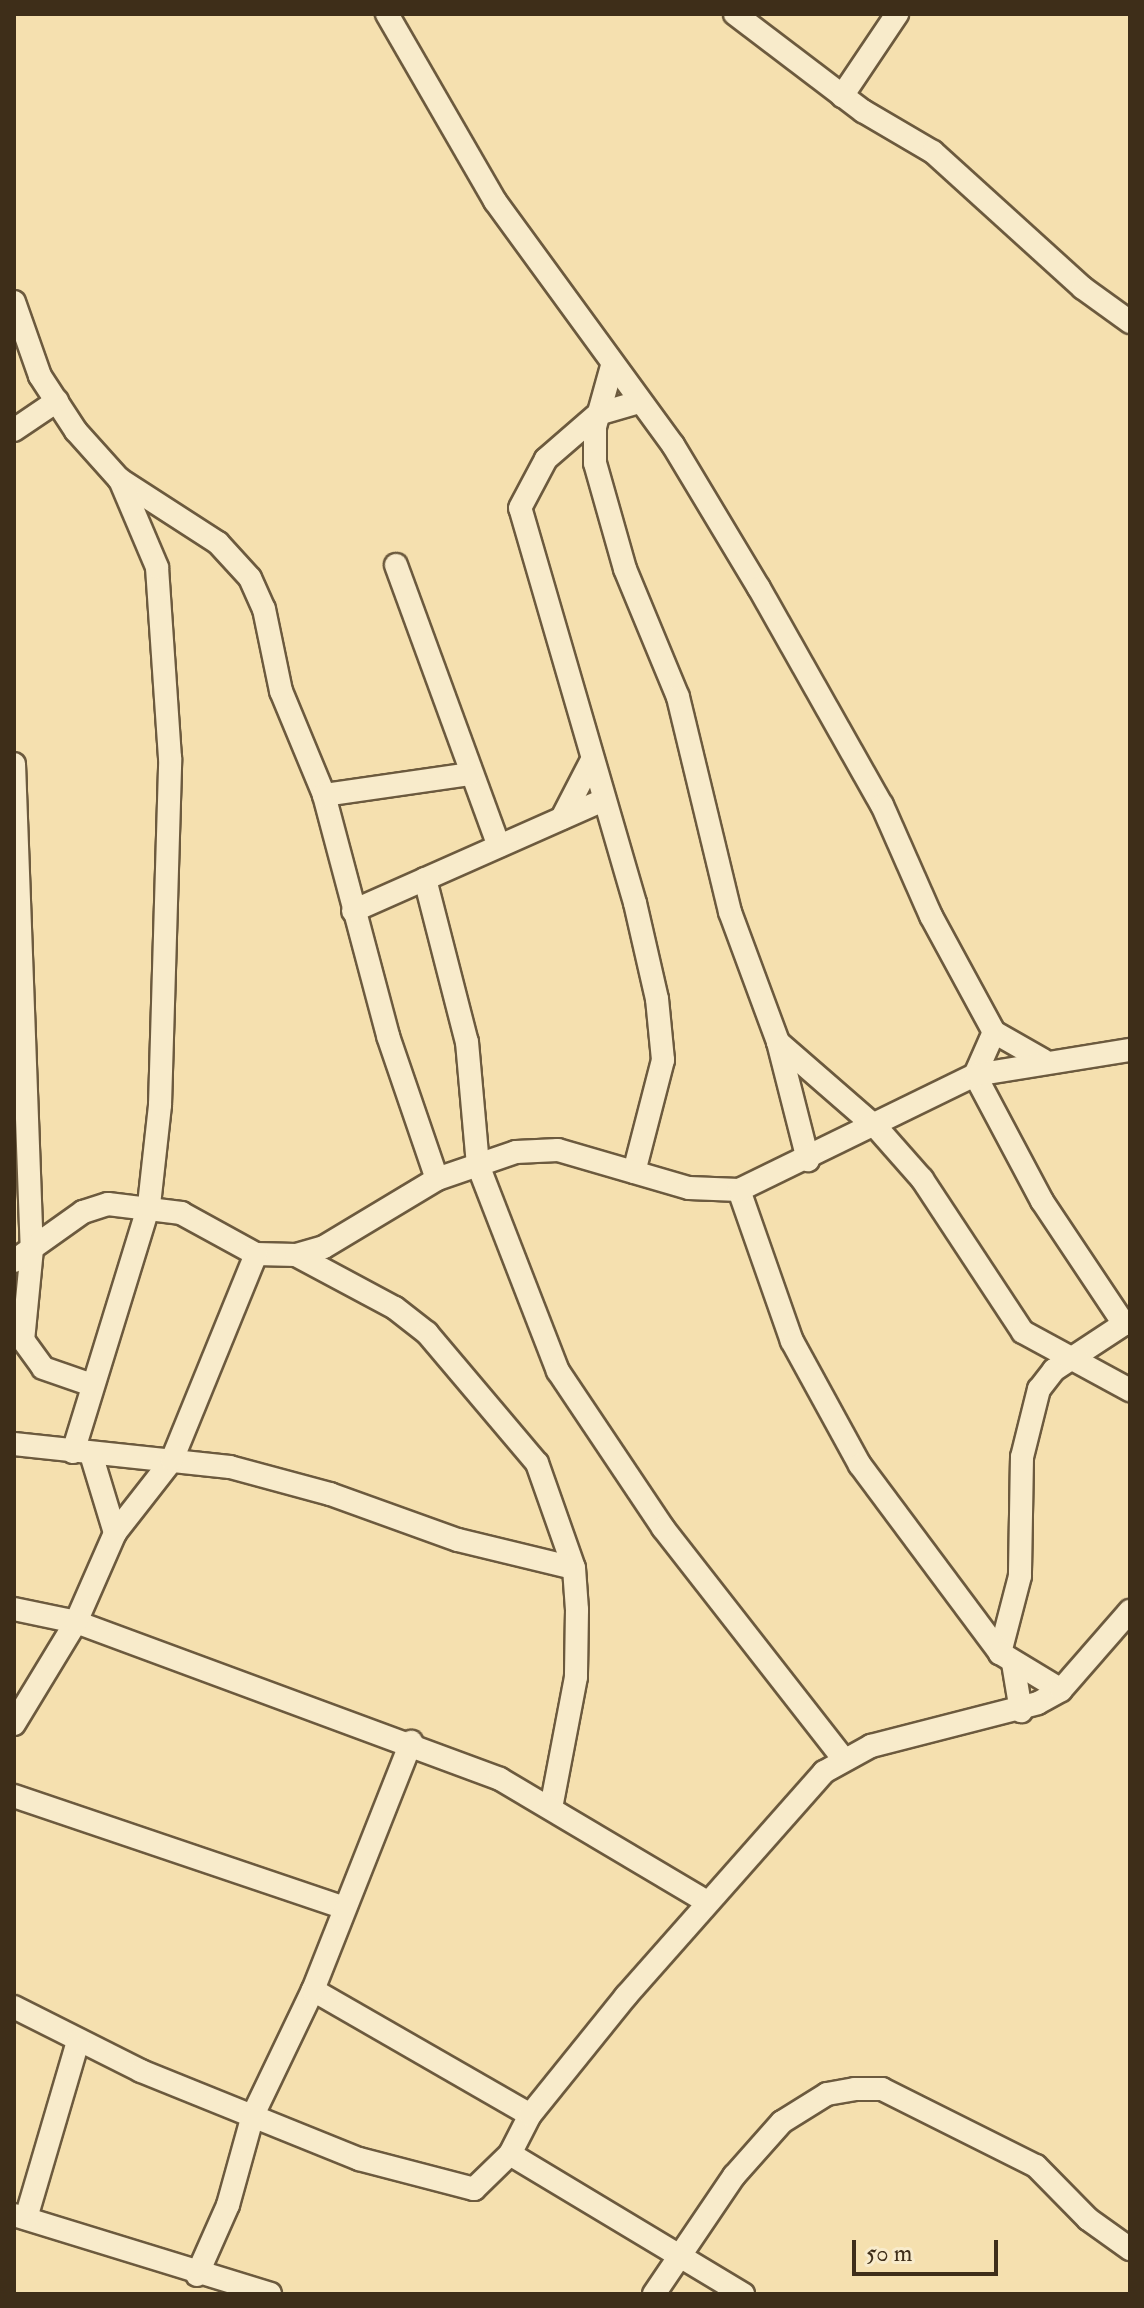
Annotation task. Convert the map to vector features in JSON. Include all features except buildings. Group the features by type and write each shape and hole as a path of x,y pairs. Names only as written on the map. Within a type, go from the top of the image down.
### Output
{"street":[{"path":"387,14 495,201 612,366 673,445 875,792 994,1032 1043,1060"},
{"path":"735,14 842,96 933,152 1083,288 1130,322"},
{"path":"842,96 897,14"},
{"path":"14,302 40,376 119,479 157,567 170,758 160,1090 149,1205 92,1385 82,1453 115,1533"},
{"path":"612,366 598,414 595,463 625,569 678,697 733,924 778,1042 808,1160"},
{"path":"14,430 57,401"},
{"path":"634,1172 663,1060 635,903 520,508 546,459 598,414 639,402"},
{"path":"119,479 218,543 250,578 264,609 281,691 324,795 353,911 437,1179"},
{"path":"396,565 470,774 499,846"},
{"path":"562,818 592,760"},
{"path":"14,764 23,1340 29,1355 43,1368 92,1385"},
{"path":"324,795 470,774"},
{"path":"353,911 603,800"},
{"path":"425,879 467,1042 478,1165 533,1317 589,1426 844,1760"},
{"path":"975,1075 994,1032"},
{"path":"778,1042 877,1128 922,1179 1023,1332 1075,1357 1130,1390"},
{"path":"23,1255 83,1212 108,1204 149,1205 181,1213 256,1254 296,1255 324,1247 437,1179 516,1152 558,1150 689,1188 739,1190 877,1128 975,1075 1043,1060 1130,1050"},
{"path":"975,1075 1042,1201 1123,1316 1119,1332 1075,1357 1047,1379 1030,1416 1022,1457 1020,1576 1007,1658 1021,1711"},
{"path":"739,1190 768,1282 818,1394 860,1465 1007,1658 1061,1690"},
{"path":"14,1724 51,1655 76,1622 115,1533 172,1460 256,1254"},
{"path":"296,1255 395,1308 451,1359 537,1463 574,1568 576,1677 551,1808"},
{"path":"14,1444 230,1467 458,1540 574,1568"},
{"path":"14,2007 78,2041 359,2159 474,2189 510,2154 530,2115 707,1902 824,1772 871,1746 1021,1711 1061,1690 1130,1611"},
{"path":"24,1612 76,1622 411,1742 551,1808 707,1902"},
{"path":"24,1612 51,1655"},
{"path":"197,2275 228,2205 253,2115 313,1990 411,1742"},
{"path":"14,1796 344,1908"},
{"path":"313,1990 530,2115"},
{"path":"78,2041 20,2216 197,2275 270,2294"},
{"path":"654,2294 682,2258 734,2176 782,2122 827,2094 855,2089 893,2094 1036,2166 1077,2209 1130,2249"},
{"path":"510,2154 743,2294"}]}
